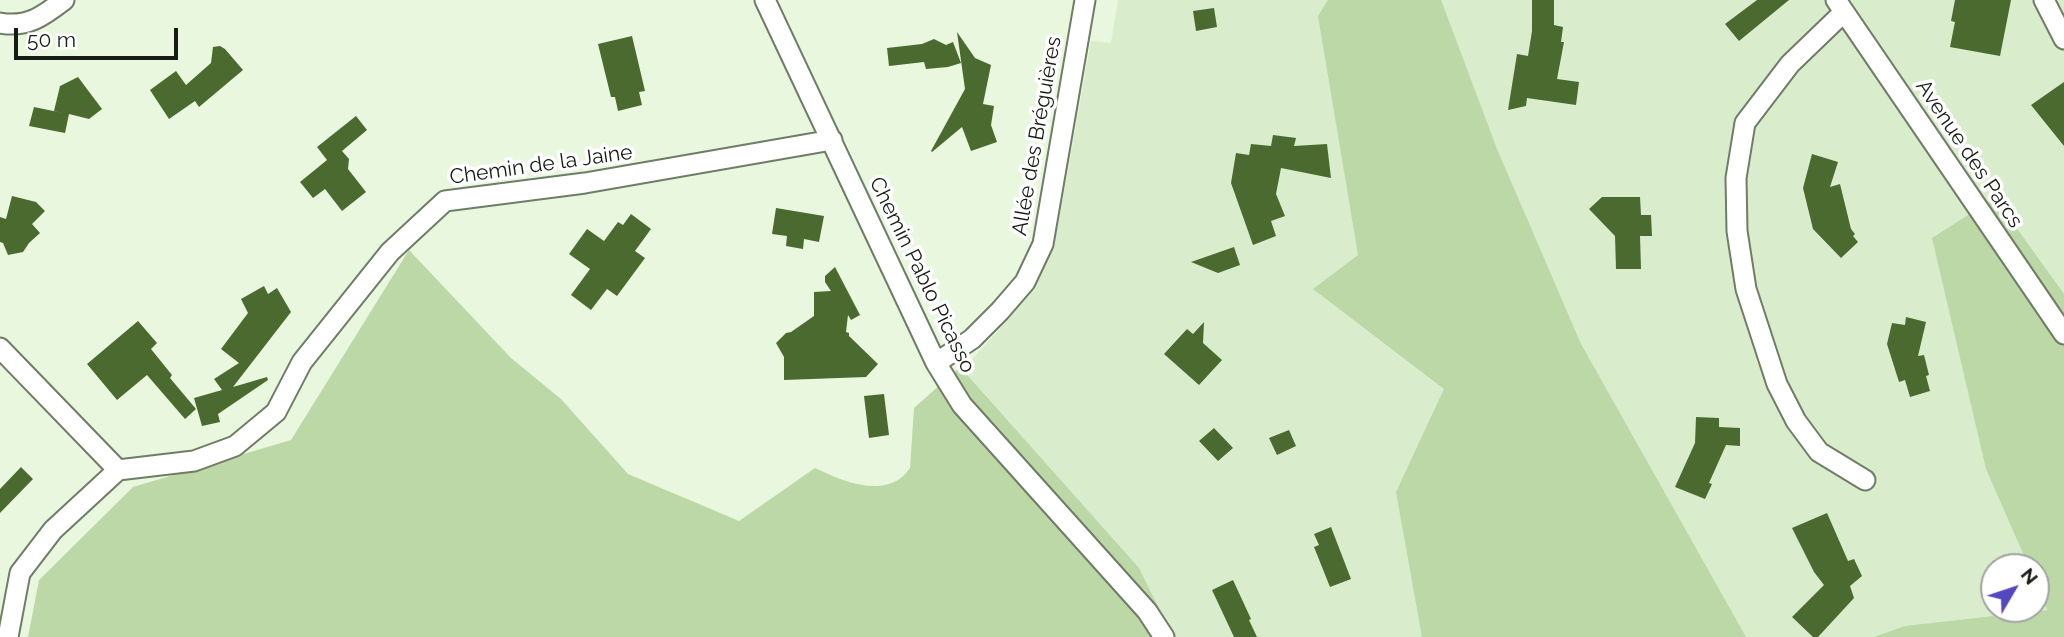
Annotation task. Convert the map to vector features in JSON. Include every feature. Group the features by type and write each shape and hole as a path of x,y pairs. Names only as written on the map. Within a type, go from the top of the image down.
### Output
{"street":[{"path":"0,23 13,26 39,19 64,0"},
{"name":"Chemin Pablo Picasso","path":"765,0 936,363 962,405 1147,611 1164,637"},
{"name":"Allée des Bréguières","path":"936,363 972,339 1000,311 1025,282 1042,244 1085,0"},
{"path":"2044,0 2064,39"},
{"path":"1840,6 1790,64 1745,123 1736,178 1737,231 1746,289 1777,384 1796,421 1819,452 1865,480"},
{"name":"Avenue des Parcs","path":"1840,6 2064,334"},
{"name":"Chemin de la Jaine","path":"118,470 194,461 235,446 276,412 302,362 390,252 445,201 585,183 832,140"},
{"path":"0,348 118,470 53,530 20,573 8,637"}],"shaded area":[{"path":"1118,0 2064,0 2064,637 1164,637 949,384 1008,320 1040,277 1058,227 1091,41 1111,43"},
{"path":"1328,0 1441,0 1497,149 1581,344 1746,637 1422,637 1396,492 1444,389 1313,289 1358,255 1318,16"},
{"path":"1995,198 2064,294 2064,637 1874,637 1905,626 1980,618 1980,623 2050,623 2050,553 2023,553 1986,469 1932,238"},
{"path":"409,250 511,358 561,399 628,474 739,521 815,468 845,481 867,486 888,484 900,479 910,468 914,408 960,367 1139,568 1173,637 28,637 39,580 133,487 291,440"}],"building":[{"path":"1532,0 1554,0 1554,25 1563,27 1561,42 1564,42 1557,79 1579,82 1576,105 1527,98 1526,106 1508,110 1517,54 1528,56 1532,31"},
{"path":"1757,0 1789,0 1739,41 1725,24"},
{"path":"1955,0 2011,0 2000,56 1950,47 1955,22 1951,21"},
{"path":"1214,8 1217,27 1196,31 1193,11"},
{"path":"957,32 975,58 991,65 983,104 994,106 991,125 997,142 971,151 962,127 932,152 965,89"},
{"path":"632,36 645,91 639,92 642,105 618,111 615,97 611,97 598,44"},
{"path":"934,39 946,45 953,42 961,63 926,69 924,62 889,66 887,48 922,44"},
{"path":"220,46 243,70 199,107 195,101 169,119 150,90 176,71 186,85 211,63 213,47"},
{"path":"78,77 102,109 89,119 69,114 65,133 29,126 34,107 63,113 54,111 60,86"},
{"path":"2064,82 2064,146 2031,105"},
{"path":"356,116 367,130 342,151 349,159 348,169 366,192 342,211 325,189 313,198 300,182 327,160 317,147"},
{"path":"1273,135 1296,138 1294,146 1327,144 1331,178 1281,168 1276,194 1285,216 1271,221 1276,236 1253,245 1231,183 1236,153 1249,155 1251,144 1271,146"},
{"path":"1812,154 1838,162 1830,187 1840,184 1851,229 1855,234 1853,236 1858,242 1841,258 1813,229 1803,188"},
{"path":"12,196 36,202 45,211 32,224 40,233 23,252 8,255 0,242 0,217 6,219"},
{"path":"1602,197 1640,197 1641,215 1651,215 1652,236 1640,236 1641,269 1616,269 1615,236 1589,209"},
{"path":"776,208 824,216 819,242 804,239 803,249 786,246 787,236 772,234"},
{"path":"631,214 651,229 635,251 645,258 617,296 607,289 591,310 571,295 590,269 569,254 587,229 604,241 618,222 623,225"},
{"path":"1234,247 1240,265 1218,273 1191,262"},
{"path":"835,267 860,315 851,320 848,315 846,332 878,364 866,377 784,380 784,357 776,343 786,333 814,316 814,292 831,291 825,282 825,276"},
{"path":"264,286 268,294 277,288 291,312 233,387 267,377 268,380 218,414 220,422 202,426 194,398 222,390 214,379 239,363 221,349 248,313 241,299"},
{"path":"1906,317 1926,322 1918,356 1924,355 1930,391 1910,397 1905,380 1899,382 1887,344 1892,323 1905,325"},
{"path":"138,321 157,343 151,349 172,375 170,378 196,409 185,419 147,375 117,400 87,364"},
{"path":"1204,322 1203,343 1222,360 1199,385 1164,354 1187,329 1193,334"},
{"path":"884,394 889,435 869,438 864,396"},
{"path":"1696,417 1719,418 1719,427 1740,428 1740,446 1726,445 1705,499 1675,487 1695,443"},
{"path":"1214,428 1233,448 1218,461 1199,441"},
{"path":"1289,430 1296,446 1277,455 1269,438"},
{"path":"21,467 33,479 0,513 0,489"},
{"path":"1827,513 1848,561 1854,559 1862,576 1850,586 1854,598 1818,637 1813,637 1792,617 1824,585 1814,572 1792,528"},
{"path":"1331,527 1351,579 1330,587 1314,547 1319,545 1314,534"},
{"path":"1233,580 1257,637 1234,637 1212,590"}]}
